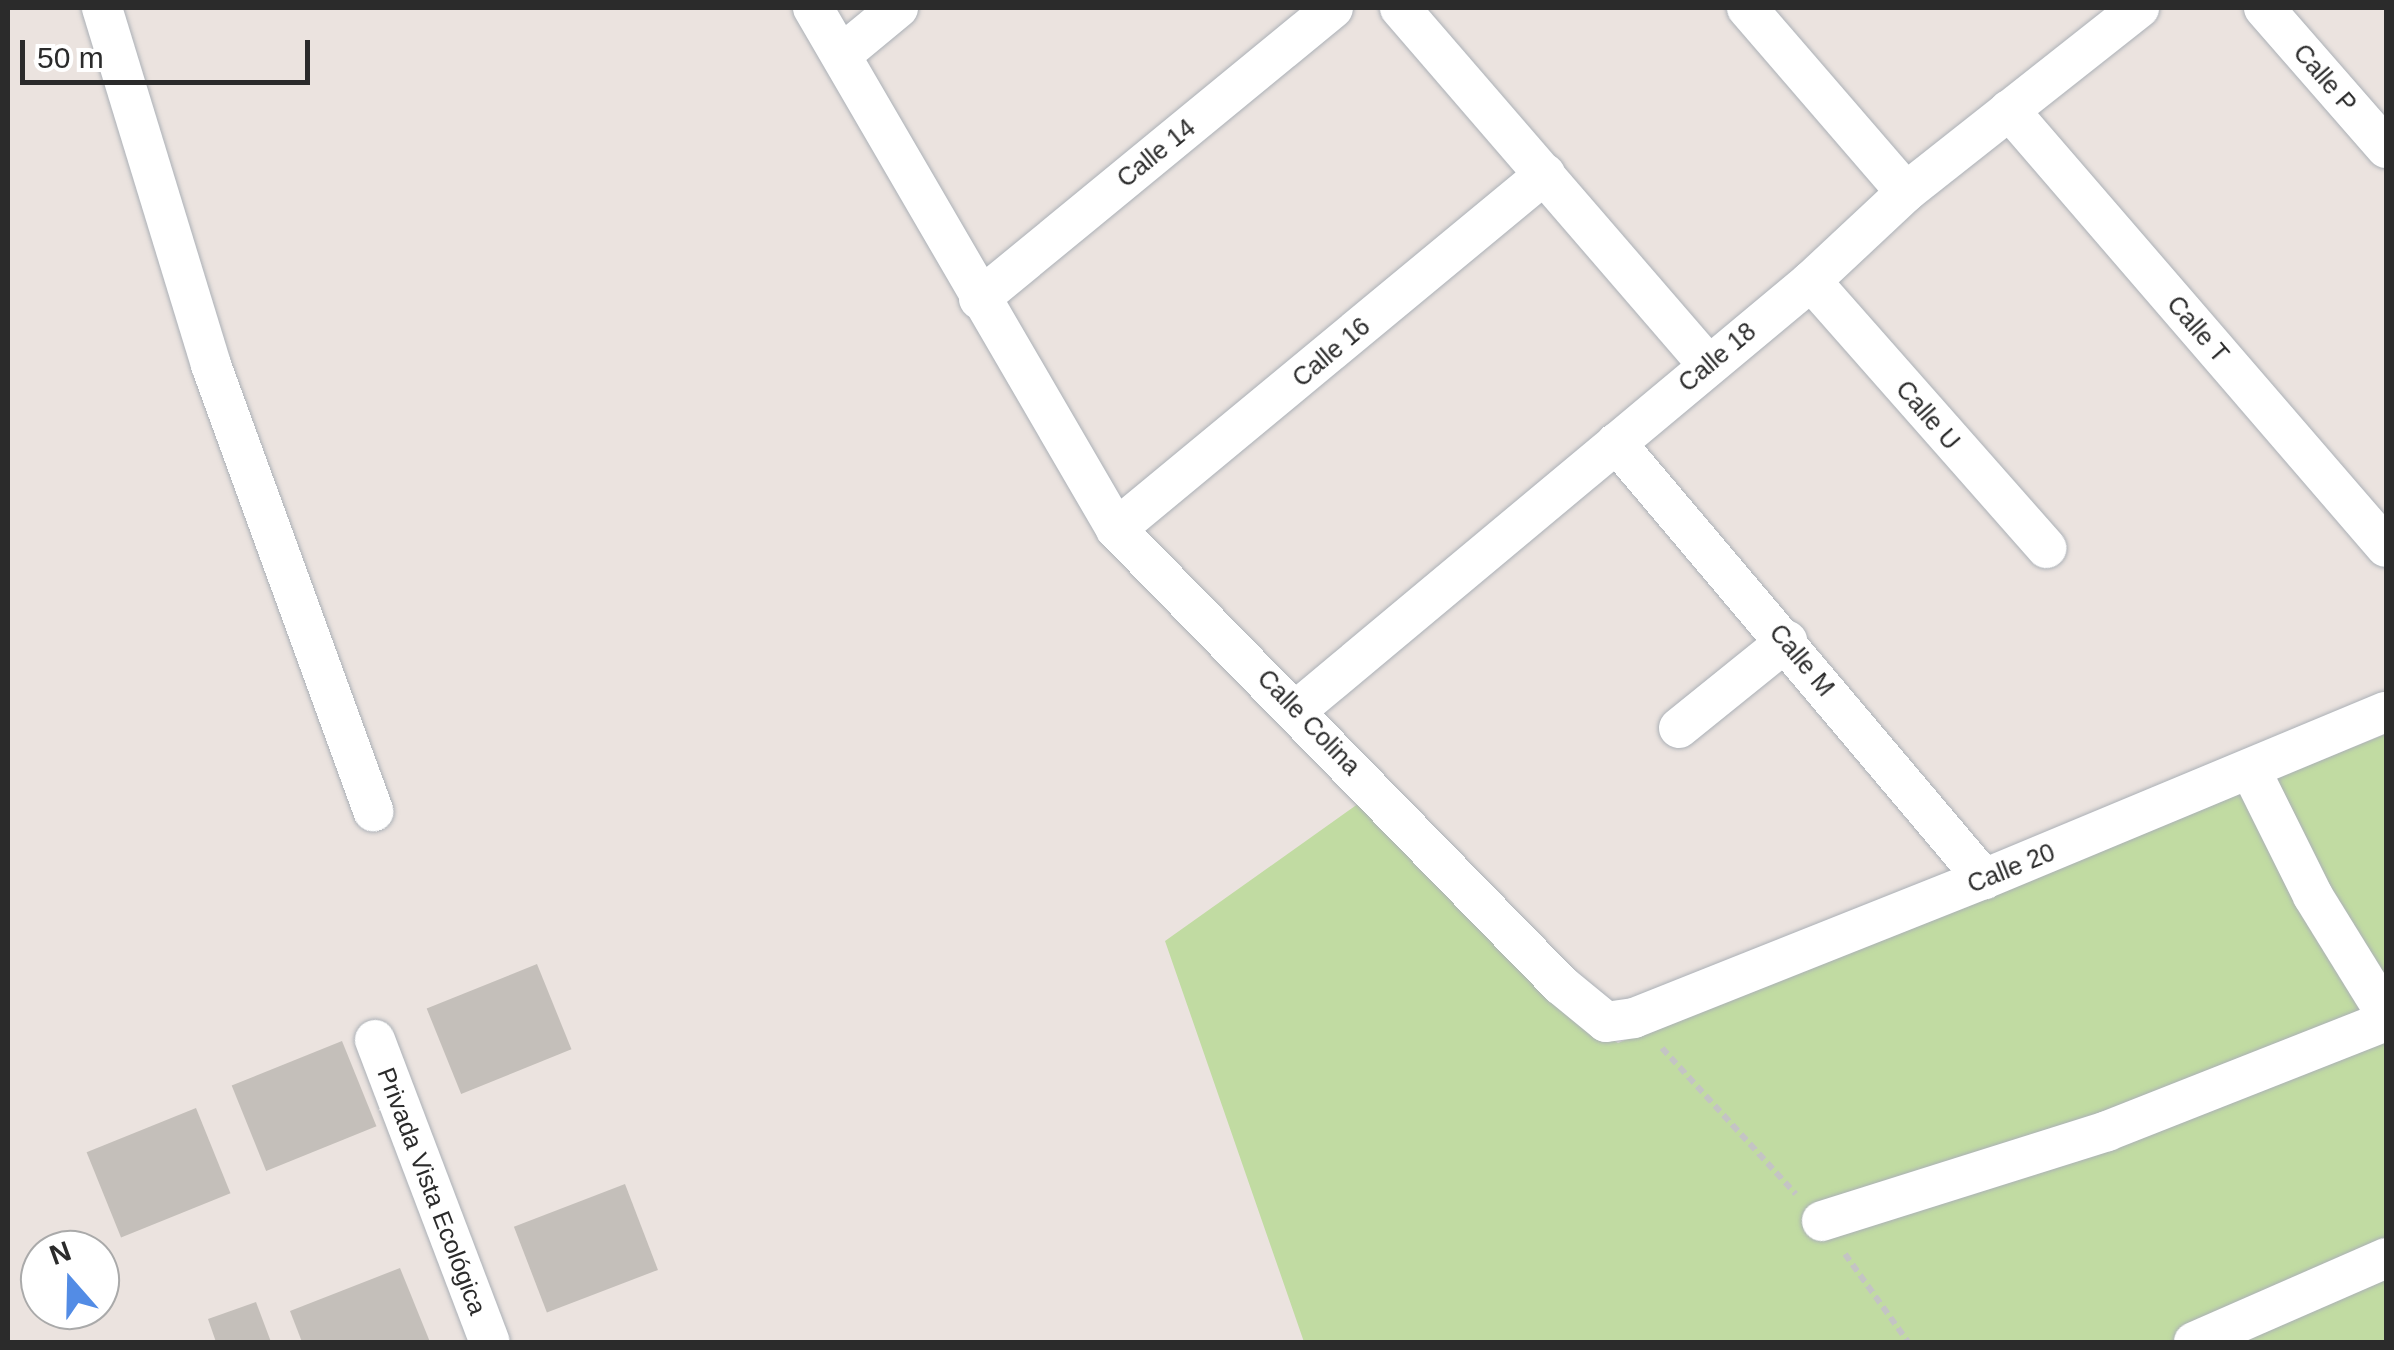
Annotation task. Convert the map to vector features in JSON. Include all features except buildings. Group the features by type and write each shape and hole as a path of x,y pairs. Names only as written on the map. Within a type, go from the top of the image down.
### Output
{"street":[{"path":"102,8 205,347 374,811"},
{"name":"Calle Colina","path":"813,8 1116,530 1298,709 1562,984 1606,1022 1634,1018"},
{"path":"842,54 898,8"},
{"name":"Calle 14","path":"979,299 1334,8"},
{"path":"1400,8 1706,364"},
{"path":"1747,8 1906,192"},
{"name":"Calle 18","path":"1298,709 1706,364 1811,281 1906,192 2139,8"},
{"name":"Calle P","path":"2264,8 2386,148"},
{"name":"Calle T","path":"2009,110 2386,548"},
{"name":"Calle 16","path":"1116,530 1545,174"},
{"name":"Calle U","path":"1811,281 2046,548"},
{"name":"Calle M","path":"1616,443 1984,879"},
{"path":"1679,728 1786,641"},
{"name":"Calle 20","path":"1634,1018 1984,879 2386,712"},
{"path":"1822,1221 2106,1131 2386,1017 2312,896 2250,768"},
{"name":"Privada Vista Ecológica","path":"374,1040 490,1342"},
{"path":"2194,1342 2386,1258"}],"path":[{"path":"1634,1018 1822,1221 1908,1342"}],"green space":[{"path":"2386,734 2386,1342 1304,1342 1165,941 1362,801 1577,1018 1618,1043"}]}
